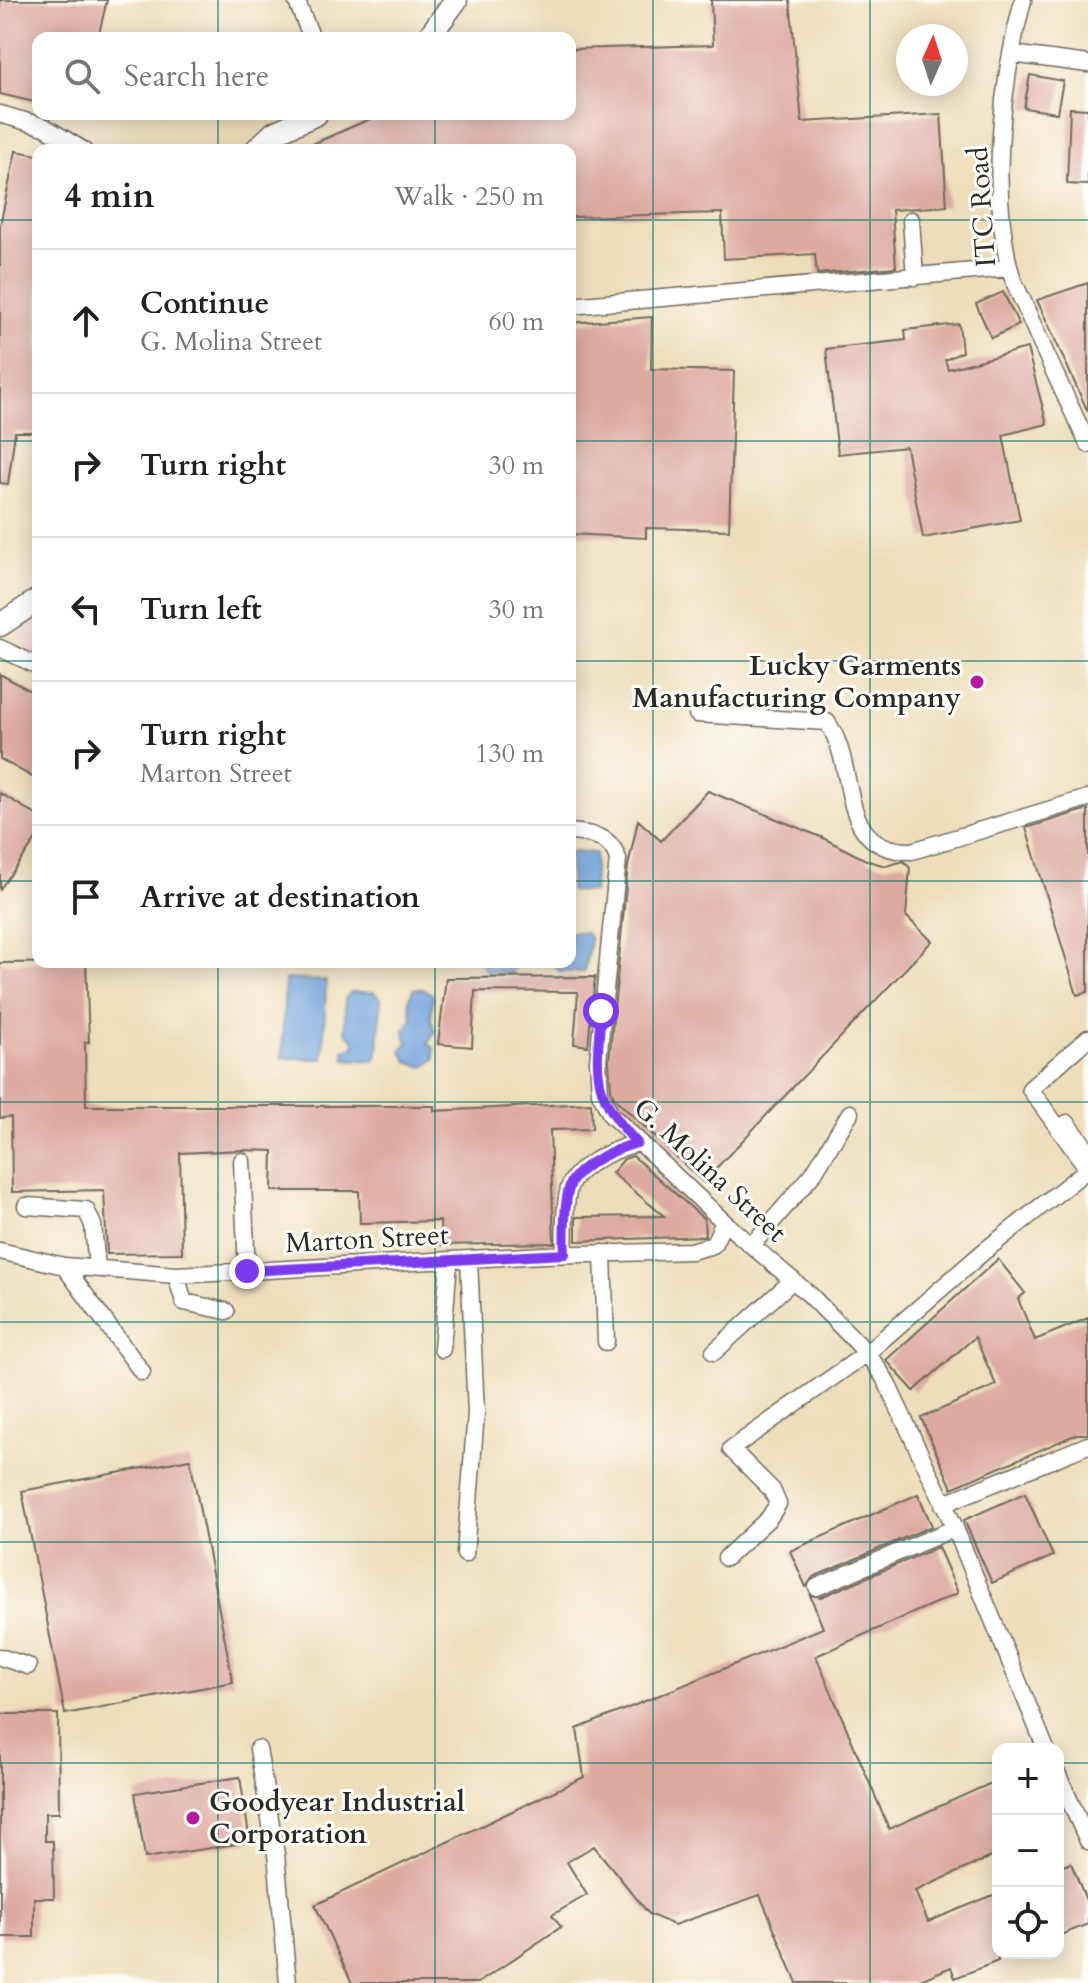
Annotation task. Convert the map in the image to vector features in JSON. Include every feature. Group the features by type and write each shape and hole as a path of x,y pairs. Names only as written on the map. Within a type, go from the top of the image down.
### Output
{"main road":[{"path":"431,32 445,5"},
{"path":"262,144 274,133 303,120"},
{"path":"0,625 32,604"}],"street":[{"path":"296,0 309,32"},
{"name":"ITC Road","path":"1023,0 1005,95 1000,173 1009,268 1088,444"},
{"path":"1012,54 1088,64"},
{"path":"0,114 45,127 73,144"},
{"path":"911,220 915,277"},
{"path":"576,305 1009,268"},
{"path":"0,648 32,663"},
{"path":"697,714 827,722 839,748 856,818 864,832 879,846 894,851 912,851 1088,798"},
{"name":"G. Molina Street","path":"576,833 604,838 614,846 618,859 598,1061 600,1093 611,1115 637,1143 724,1222 793,1280 867,1353 885,1379 955,1528 1044,1743"},
{"path":"726,1558 775,1513 778,1504 772,1490 731,1449 867,1353 982,1253 1088,1169 1030,1089 1088,1038"},
{"path":"752,1245 813,1174 850,1113"},
{"path":"1067,1123 1086,1143"},
{"path":"565,1254 563,1234 571,1183 593,1163 637,1143"},
{"path":"242,1161 247,1271"},
{"path":"26,1206 86,1210 93,1225 97,1268"},
{"name":"Marton Street","path":"0,1251 64,1266 176,1275 704,1249 713,1245 724,1222"},
{"path":"603,1253 606,1342"},
{"path":"465,1554 476,1413 469,1260"},
{"path":"442,1349 449,1261"},
{"path":"64,1266 142,1372"},
{"path":"176,1275 184,1302 226,1311"},
{"path":"714,1352 793,1280"},
{"path":"943,1504 1088,1445"},
{"path":"817,1587 955,1528"},
{"path":"0,1657 28,1666"},
{"path":"258,1749 276,1854 288,1983"},
{"path":"1064,1788 1088,1841"}],"shaded area":[{"path":"32,624 32,654 17,635"}],"water":[{"path":"576,852 595,853 593,892 576,891"},
{"path":"576,932 585,932 590,939 584,972 560,972 556,968 576,968"},
{"path":"484,968 514,968 511,973 487,972"},
{"path":"285,979 326,981 323,1059 282,1058"},
{"path":"413,989 424,989 433,995 431,1020 435,1031 428,1043 434,1048 435,1059 424,1067 409,1063 401,1051 408,1043 404,1031 412,1019 409,999"},
{"path":"351,992 374,992 381,999 378,1053 374,1061 345,1059 344,1050 354,1047 355,1041 345,1031 345,999"}],"building":[{"path":"0,0 107,0 99,32 32,32 32,102 0,94"},
{"path":"711,0 790,0 802,122 941,114 947,206 892,210 896,267 817,274 815,254 724,259 722,213 576,217 576,144 313,144 367,120 576,120 576,49 713,45"},
{"path":"1030,75 1063,81 1057,113 1024,108"},
{"path":"1070,108 1088,109 1088,185 1067,184"},
{"path":"16,151 32,154 32,432 15,432 8,484 0,483 0,225"},
{"path":"1088,283 1088,412 1037,300"},
{"path":"1003,292 1019,325 991,338 976,304"},
{"path":"652,317 651,369 734,371 729,530 646,528 646,538 576,534 576,323"},
{"path":"959,324 962,352 945,360 948,369 1027,348 1047,424 1003,435 1020,520 923,538 906,447 838,454 826,349 906,340 905,330"},
{"path":"0,674 32,692 32,777 0,759"},
{"path":"708,791 821,837 868,861 886,866 904,861 910,868 906,916 932,941 703,1182 615,1099 611,1090 609,1061 628,866 638,820 661,841"},
{"path":"0,793 32,812 32,845 0,889"},
{"path":"1088,809 1088,992 1077,995 1026,828"},
{"path":"0,963 32,963 32,968 86,968 89,1042 85,1042 86,1106 434,1106 434,1111 591,1103 592,1129 550,1130 554,1243 441,1245 440,1221 360,1223 359,1191 272,1191 273,1151 242,1150 180,1153 182,1253 107,1254 104,1190 12,1192 11,1117 0,1118"},
{"path":"595,977 588,1046 574,1044 578,992 475,991 472,1047 438,1044 446,978"},
{"path":"633,1156 704,1219 705,1236 576,1241 576,1217 664,1216 612,1173 624,1159"},
{"path":"998,1259 1025,1293 1018,1299 1035,1340 1088,1318 1088,1434 1077,1434 952,1488 921,1418 996,1385 975,1337 914,1391 886,1360"},
{"path":"190,1459 233,1682 65,1714 22,1491"},
{"path":"1025,1493 1053,1556 992,1583 964,1520"},
{"path":"918,1494 932,1526 813,1577 806,1587 790,1551"},
{"path":"938,1547 958,1593 816,1656 889,1829 992,1783 992,1857 915,1891 928,1922 992,1895 992,1959 998,1961 955,1978 951,1967 913,1983 797,1983 760,1895 674,1925 649,1914 594,1846 567,1862 587,1895 552,1915 561,1927 478,1983 352,1983 315,1905 584,1777 577,1729 823,1628 810,1595 821,1597"},
{"path":"0,1714 58,1714 59,1813 45,1813 45,1841 53,1841 54,1898 34,1898 34,1937 0,1937"},
{"name":"Goodyear Industrial Corporation","path":"240,1777 250,1842 145,1858 135,1793"},
{"path":"1071,1863 1088,1905 1088,1924 1064,1934 1064,1887 1064,1866"}],"place":[{"name":"Lucky Garments Manufacturing Company","path":"977,682"},
{"name":"Goodyear Industrial Corporation","path":"193,1818"}],"route":[{"path":"247,1271 565,1254 563,1234 571,1183 593,1163 621,1147 637,1143 611,1115 600,1093 601,1011"}]}
